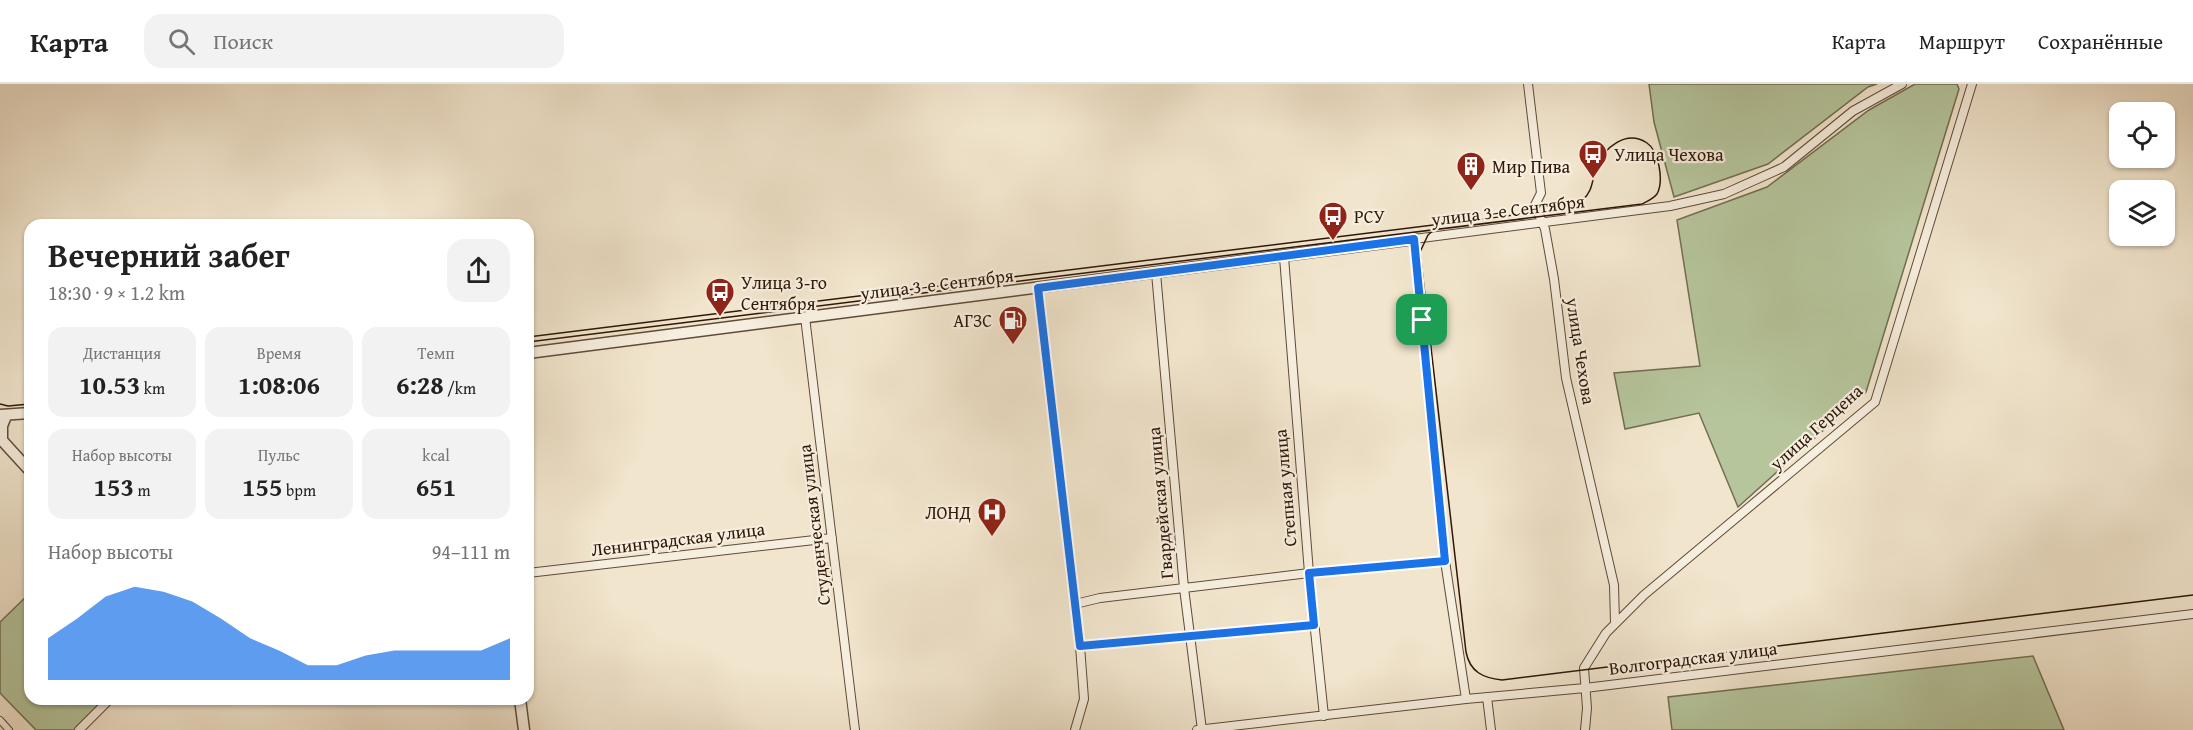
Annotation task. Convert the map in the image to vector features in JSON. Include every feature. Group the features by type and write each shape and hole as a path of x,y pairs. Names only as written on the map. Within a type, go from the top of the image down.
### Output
{"street":[{"name":"улица Чехова","path":"1528,84 1541,193 1535,205 1545,229 1554,279 1566,378 1614,585 1615,623"},
{"name":"улица 3-е Сентября","path":"534,352 1284,257 1540,221 1671,206 1724,195 1784,167 1853,111 1902,84"},
{"name":"улица Герцена","path":"1585,730 1587,708 1584,668 1606,633 1644,595 1875,402 1972,84"},
{"path":"1414,239 1445,561 1466,699"},
{"name":"Степная улица","path":"1284,257 1309,573 1324,716"},
{"name":"Гвардейская улица","path":"1156,273 1184,588 1202,730"},
{"path":"1038,288 1080,646 1084,699 1075,730"},
{"name":"Студенческая улица","path":"806,317 855,730"},
{"path":"24,414 3,416 1,439 24,464"},
{"name":"Ленинградская улица","path":"534,572 832,538"},
{"path":"1076,604 1100,598 1309,573 1445,561"},
{"name":"Волгоградская улица","path":"1197,730 1466,699 1585,688 2193,614"},
{"path":"1080,646 1314,625"},
{"path":"1487,697 1491,730"},
{"path":"79,730 104,705"},
{"path":"521,705 524,730"},
{"path":"0,720 9,730"}],"green space":[{"path":"1649,84 1877,84 1868,87 1768,164 1674,197 1654,122"},
{"path":"1915,84 1957,84 1959,89 1866,392 1738,507 1699,413 1625,429 1614,373 1700,366 1677,220 1767,187 1869,110"},
{"path":"24,599 24,705 101,705 76,730 36,730 0,693 0,622"},
{"path":"2033,656 2064,730 1672,730 1668,697"}],"tram line":[{"path":"534,336 1570,208 1582,201 1588,193 1596,167 1604,153 1624,139 1639,139 1647,143 1655,153 1659,167 1660,182 1657,194 1642,204 534,341"},
{"path":"1436,228 1428,235 1420,252 1466,652 1471,665 1483,676 1502,680 2193,595"},
{"path":"0,404 8,406 24,405"}],"place":[{"name":"Улица Чехова","path":"1593,180"},
{"name":"Мир Пива","path":"1471,192"},
{"name":"РСУ","path":"1333,242"},
{"name":"Улица 3-го Сентября","path":"720,318"},
{"name":"АГЗС","path":"1013,346"},
{"name":"ЛОНД","path":"992,538"}],"route":[{"path":"1414,239 1422,320 1445,561 1309,573 1314,625 1080,646 1038,288 1414,239"}]}
